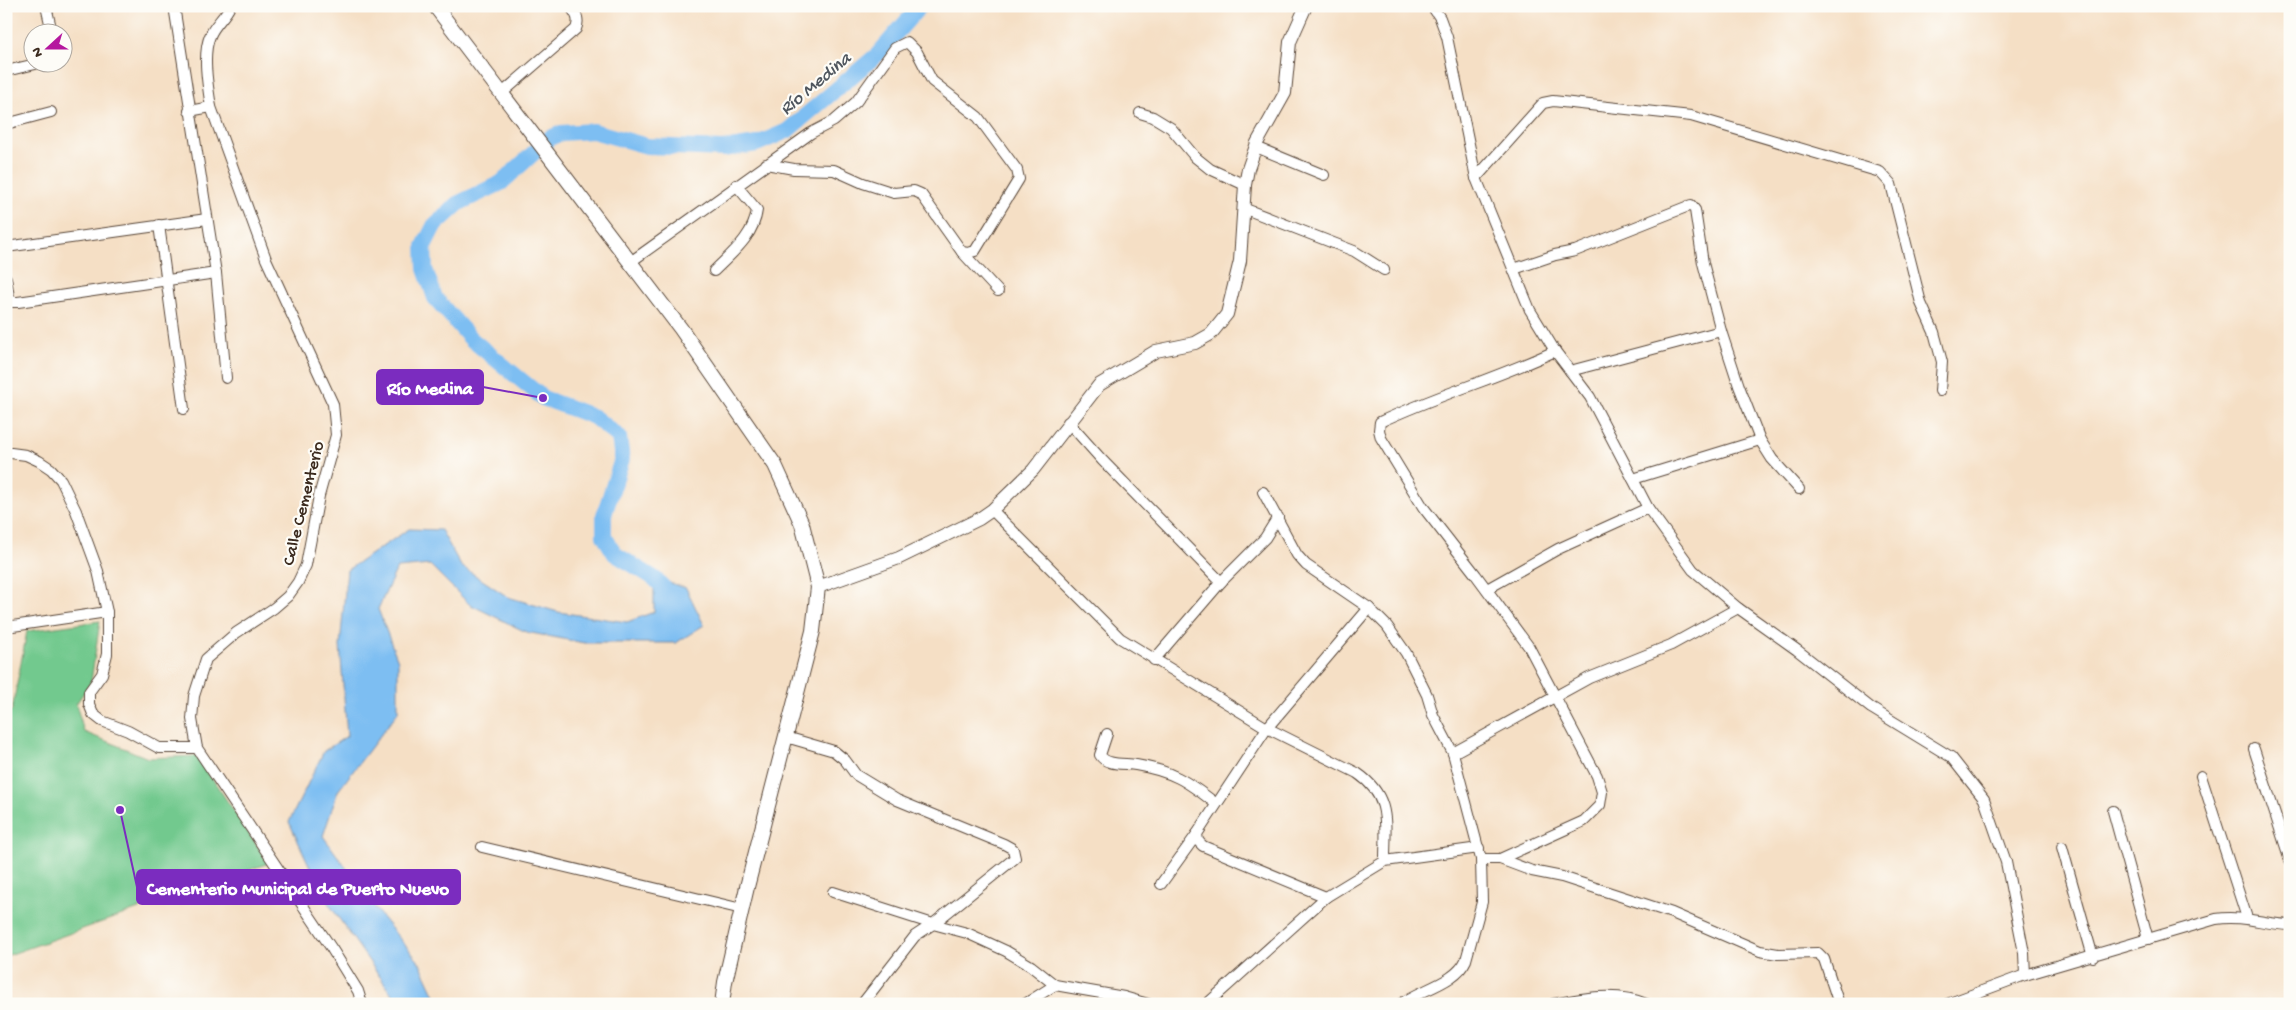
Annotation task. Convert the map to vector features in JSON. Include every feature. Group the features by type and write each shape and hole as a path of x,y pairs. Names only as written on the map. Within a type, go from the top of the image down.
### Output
{"main road":[{"path":"434,6 681,329 775,465 802,524 818,586 814,631 742,909 722,1004"}],"street":[{"path":"46,6 50,22"},
{"path":"174,6 216,273 226,378"},
{"name":"Calle Cementerio","path":"230,6 212,30 208,42 207,82 211,107 266,260 333,404 336,436 318,496 306,565 298,582 288,596 274,608 236,633 206,659 194,696 192,719 197,748 332,949 358,991 362,1004"},
{"path":"500,94 576,29 579,23 577,16 570,6"},
{"path":"818,586 899,558 979,519 992,510 1033,470 1068,422 1099,385 1156,351 1194,343 1211,334 1228,314 1240,261 1245,185 1256,147 1285,93 1290,42 1306,6"},
{"path":"1432,6 1440,18 1447,37 1476,178 1530,310 1555,351 1590,397 1648,508 1693,570 1738,608 1797,650 1871,708 1950,757 1984,799 2006,862 2024,953 2025,975"},
{"path":"629,263 811,132 834,121 856,102 895,48 907,42 916,52 932,81 978,117 1017,170 1019,179 975,251 962,252"},
{"path":"6,71 22,67"},
{"path":"1476,178 1543,104 1553,100 1691,116 1880,172 1891,184 1921,303 1934,332 1942,362 1940,391"},
{"path":"190,111 211,107"},
{"path":"6,124 51,112"},
{"path":"1140,113 1153,117 1171,128 1195,157 1210,168 1245,185"},
{"path":"1256,147 1324,175"},
{"path":"766,164 794,169 834,170 863,183 894,193 914,191 920,194 962,252 998,291"},
{"path":"714,271 744,241 756,221 757,210 736,185"},
{"path":"1514,269 1555,254 1575,251 1691,205 1695,210 1703,263 1721,331 1760,440 1772,459 1799,490"},
{"path":"1243,208 1354,251 1384,270"},
{"path":"6,248 159,224 207,219"},
{"path":"159,224 184,410"},
{"path":"6,278 12,302 18,302 216,273"},
{"path":"1570,371 1721,331"},
{"path":"1482,859 1500,859 1584,821 1600,805 1602,792 1597,776 1529,647 1487,589 1423,507 1378,430 1380,422 1416,405 1518,368 1555,351"},
{"path":"1068,422 1102,460 1221,582"},
{"path":"1633,480 1760,440"},
{"path":"11,453 26,455 39,460 52,469 62,480 76,511 98,571 107,612 107,654 102,674 91,687 88,698 93,714 102,721 128,731 159,748 197,748"},
{"path":"1263,492 1297,555 1306,566 1369,608 1387,626 1406,653 1419,684 1427,695 1433,715 1453,752 1482,859 1482,902 1463,968 1401,1004"},
{"path":"1487,589 1558,549 1648,508"},
{"path":"992,510 1120,638 1267,728 1357,773 1371,783 1378,793 1386,815 1385,861"},
{"path":"1154,660 1221,582 1266,538 1278,517"},
{"path":"1161,884 1197,834 1215,803 1267,728 1369,608"},
{"path":"1453,752 1589,678 1671,645 1738,608"},
{"path":"7,625 107,612"},
{"path":"1106,734 1100,755 1106,762 1135,765 1168,772 1191,784 1215,803"},
{"path":"786,737 834,751 845,760 856,775 896,800 1013,849 1015,858 1010,863 915,936 862,1004"},
{"path":"2254,749 2290,860"},
{"path":"2201,776 2247,918"},
{"path":"2113,810 2148,939"},
{"path":"1197,834 1198,841 1203,846 1326,897"},
{"path":"482,847 742,909"},
{"path":"2062,847 2093,956"},
{"path":"1207,1004 1326,897 1385,861 1479,848"},
{"path":"1500,859 1672,913 1760,951 1778,954 1818,953 1824,959 1839,1004"},
{"path":"833,892 966,933 1006,951 1031,966 1054,985 1124,997 1148,1004"},
{"path":"1947,1004 2025,975 2216,919 2230,917 2247,918 2290,925"},
{"path":"1025,1004 1054,985"},
{"path":"1552,1004 1590,997 1637,1000 1646,1004"}],"green space":[{"path":"100,621 91,682 76,704 84,732 148,758 197,756 269,863 6,956 6,714 12,710 27,631"}],"water":[{"path":"409,529 441,530 461,566 508,597 558,612 627,622 654,612 654,578 686,588 704,625 676,643 584,643 526,632 469,604 430,565 397,568 378,609 398,661 398,712 338,791 323,836 381,916 420,963 439,1004 399,1004 324,897 289,822 324,751 347,736 340,646 347,570"}],"waterway":[{"name":"Río Medina","path":"670,594 654,578 615,554 604,536 604,515 622,459 619,437 594,417 543,398 471,339 435,298 425,269 424,246 434,226 459,203 501,183 550,138 561,133 593,131 647,146 723,149 757,144 787,131 878,54 920,6"}],"place":[{"name":"Río Medina","path":"543,398"},
{"name":"Cementerio Municipal de Puerto Nuevo","path":"120,810"}]}
